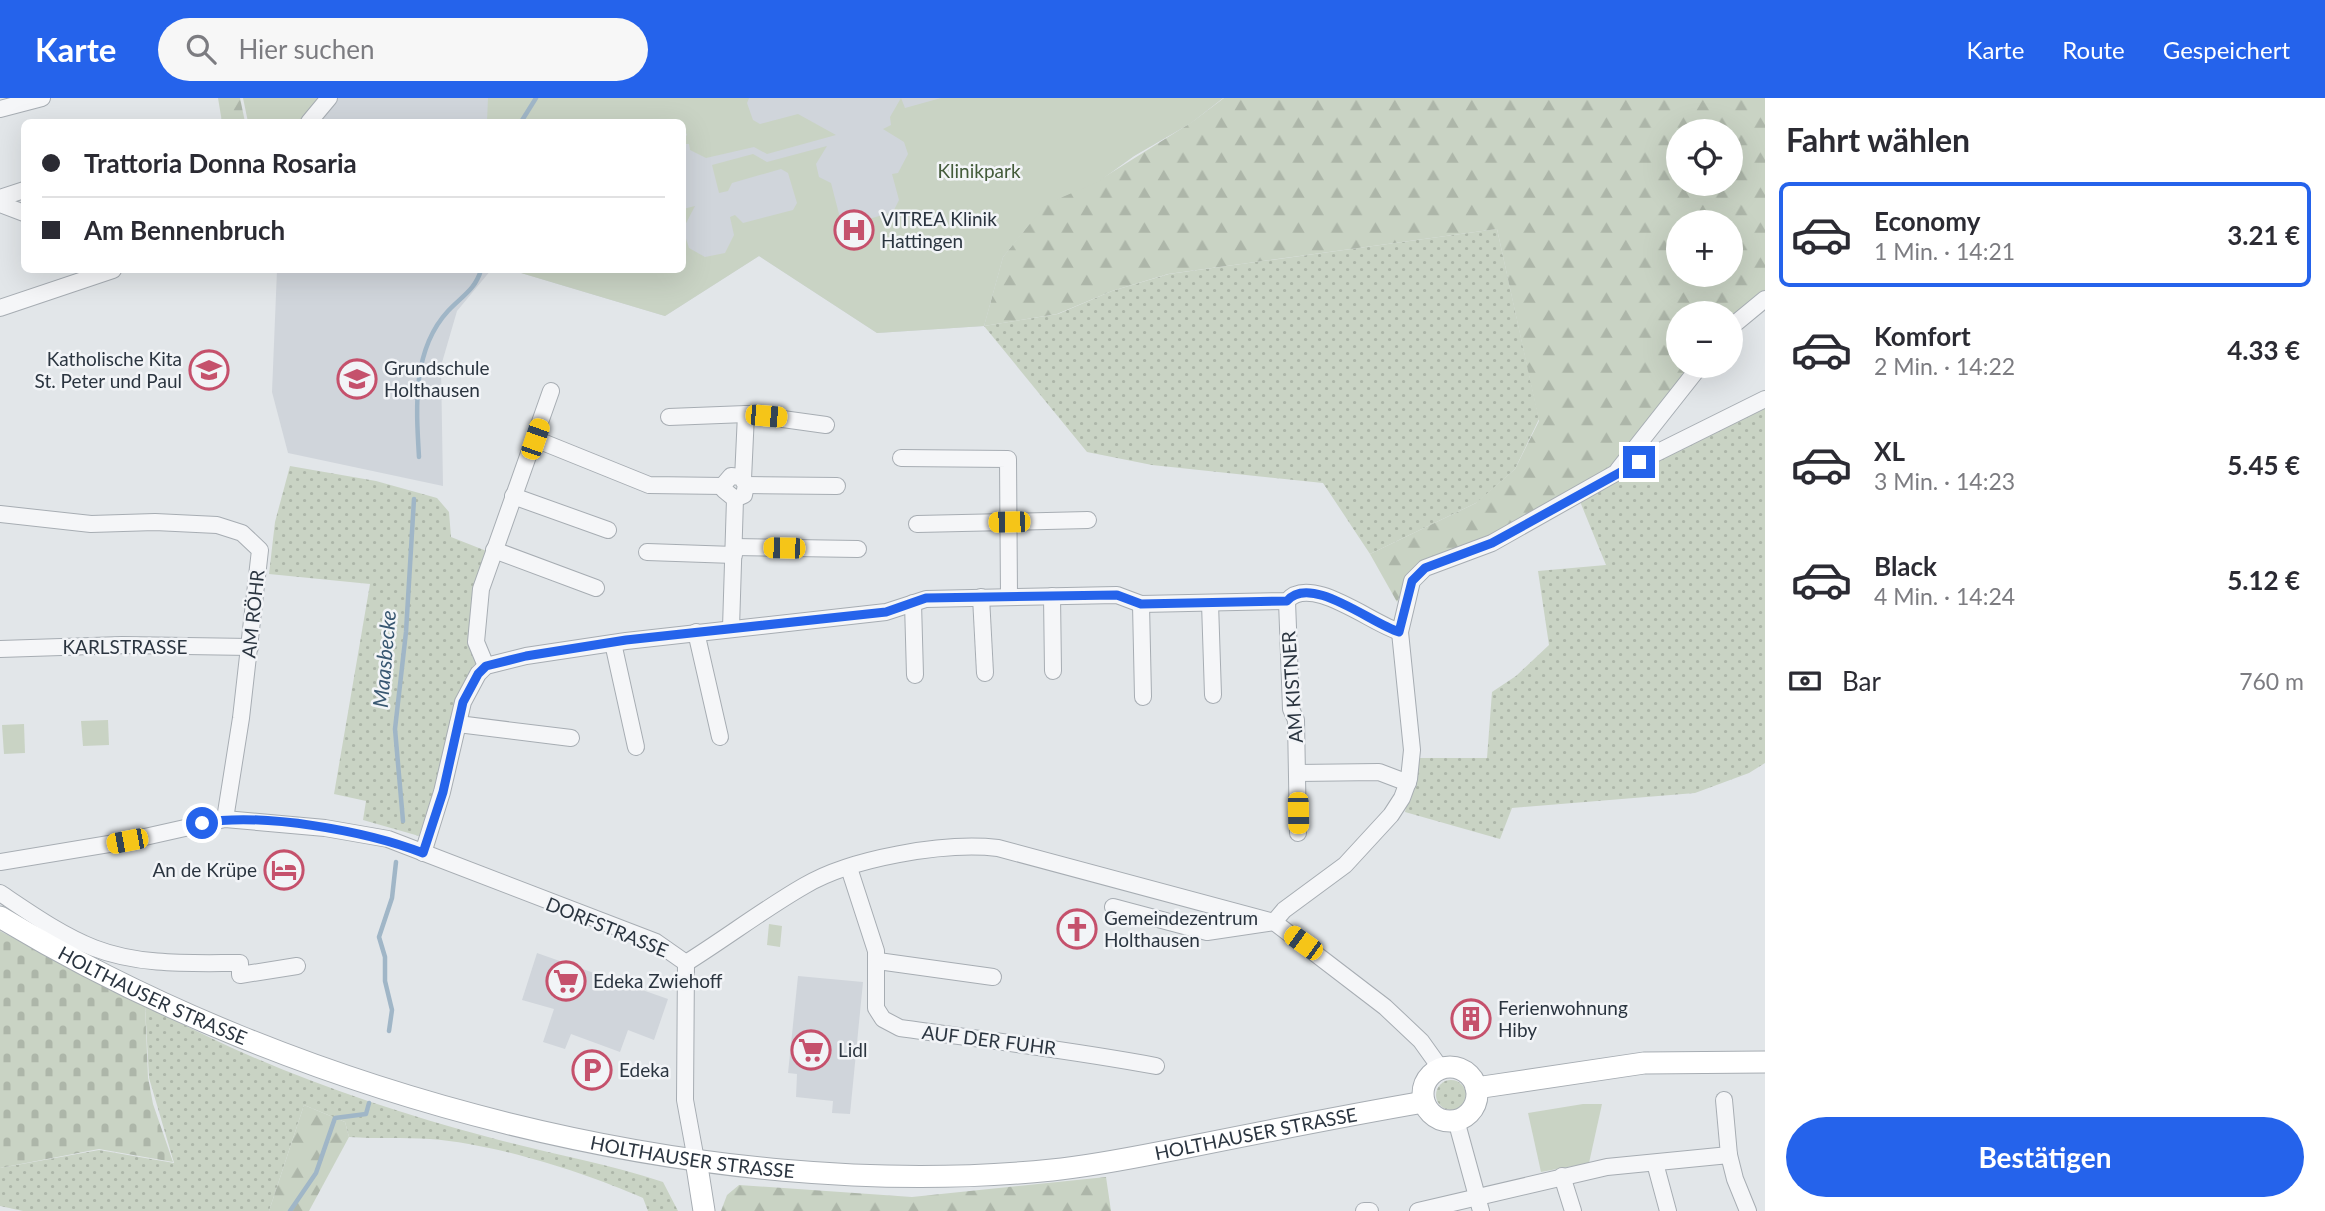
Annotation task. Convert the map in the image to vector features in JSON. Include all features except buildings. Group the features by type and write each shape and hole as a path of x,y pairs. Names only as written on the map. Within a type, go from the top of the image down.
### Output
{"street":[{"path":"0,109 42,98"},
{"path":"312,119 329,98"},
{"path":"0,198 21,191"},
{"path":"0,204 21,212"},
{"path":"0,308 102,273"},
{"path":"1743,317 1765,299"},
{"path":"1614,474 1690,378"},
{"path":"486,666 476,642 476,617 481,589 551,391"},
{"path":"1113,907 1207,932 1274,922 1284,910 1326,880 1358,852 1391,815 1408,783 1412,750 1399,632 1412,581 1425,568 1492,543 1614,474 1765,398"},
{"path":"736,499 744,495 746,414"},
{"path":"669,417 746,414 826,425"},
{"path":"535,439 649,485 724,486"},
{"path":"901,458 1008,459 1009,596"},
{"path":"736,499 726,494 724,486 731,476 745,482 837,486"},
{"path":"513,496 608,530"},
{"path":"731,628 736,499"},
{"name":"AM RÖHR","path":"0,514 92,524 155,522 217,525 242,533 260,550 250,647 225,819"},
{"path":"917,524 1088,520"},
{"path":"647,552 858,549"},
{"path":"494,550 596,588"},
{"path":"423,853 443,792 463,702 478,674 486,666 526,656 696,632 886,612 926,598 1117,595 1141,604 1287,601 1298,592 1312,593 1350,607 1399,632"},
{"path":"1052,596 1053,671"},
{"path":"981,597 985,673"},
{"name":"AM KISTNER","path":"1287,601 1298,833"},
{"path":"913,603 915,675"},
{"path":"1210,603 1213,695"},
{"path":"1141,604 1143,697"},
{"path":"696,632 720,737"},
{"path":"613,643 636,747"},
{"name":"KARLSTRASSE","path":"0,649 122,645 250,647"},
{"path":"458,724 571,738"},
{"path":"1297,773 1380,772 1408,783"},
{"name":"DORFSTRASSE","path":"0,862 127,841 225,819 325,828 388,839 656,942 686,963 805,885 849,868 951,845 998,848 1274,922 1385,1007 1421,1041 1440,1069"},
{"name":"AUF DER FUHR","path":"849,868 873,937 877,961 876,1008 883,1019 900,1028 1010,1045 1052,1047 1156,1066"},
{"path":"0,893 40,921 95,948 166,963 240,963 240,975 297,966"},
{"name":"HOLTHAUSER STRASSE","path":"0,917 159,1001 357,1080 512,1124 696,1160 878,1175 1011,1174 1105,1163 1424,1102"},
{"path":"877,961 993,976"},
{"path":"686,963 685,1100 704,1211"},
{"path":"1476,1088 1644,1063 1765,1062"},
{"path":"1440,1069 1463,1070 1476,1088 1473,1109 1456,1120 1433,1115 1424,1102 1426,1082 1440,1069"},
{"path":"1724,1100 1729,1154 1735,1180 1748,1211"},
{"path":"1456,1120 1479,1203"},
{"path":"1418,1211 1479,1203 1563,1176 1607,1167 1729,1154"},
{"path":"1654,1163 1668,1211"},
{"path":"1563,1176 1573,1211"},
{"path":"1364,1211 1370,1211"}],"shaded area":[{"name":"Klinikpark","path":"336,98 1223,98 1191,123 1134,156 1098,182 1046,204 1003,257 984,326 877,333 759,256 665,316 521,273 686,273 686,119 320,119"},
{"name":"Grundschule Holthausen","path":"277,273 489,273 457,311 441,366 443,486 288,453 272,392"},
{"path":"537,953 668,999 654,1040 628,1030 620,1052 571,1034 565,1049 543,1042 554,1009 522,1000"},
{"path":"798,976 863,982 850,1114 832,1113 833,1101 796,1097 797,1074 788,1073"}],"green space":[{"path":"218,98 240,98 244,119 222,119"},
{"path":"243,98 323,98 307,119 247,119"},
{"path":"488,98 749,98 747,103 753,120 760,124 798,114 836,135 767,154 754,147 706,158 690,150 689,144 686,144 686,119 487,119"},
{"name":"Klinikpark","path":"901,98 905,108 941,98 1223,98 1191,123 1134,156 1098,182 1046,204 1003,257 984,326 877,333 759,256 665,316 521,273 686,273 686,238 689,248 705,257 725,253 734,235 730,217 735,215 743,223 793,210 797,203 788,173 781,169 732,183 728,191 719,193 712,165 753,154 767,162 827,146 816,164 819,177 831,183 840,218 853,216 855,223 893,212 899,200 892,174 898,173 908,154 904,142 883,129 891,125 890,117"},
{"path":"1224,98 1765,98 1765,302 1743,315 1743,301 1666,301 1666,378 1682,378 1612,467 1561,499 1409,578 1397,602 1370,554 1476,503 1515,469 1539,421 1497,229 1168,274 1112,291 1057,314 984,326 1003,257 1045,204 1098,181 1192,122"},
{"name":"Klinikpark","path":"695,206 686,223 686,208"},
{"path":"1497,229 1539,419 1515,469 1478,502 1370,554 1323,483 1152,465 1087,452 984,326 1058,314 1112,291 1169,274"},
{"path":"1765,404 1765,763 1749,773 1695,793 1512,808 1500,839 1405,812 1418,758 1487,758 1492,692 1516,676 1549,645 1538,571 1606,565 1579,499"},
{"path":"290,466 376,481 437,498 449,512 451,537 489,552 476,666 419,836 363,820 366,801 334,794 370,584 269,574 275,522"},
{"path":"108,720 109,745 83,746 81,721"},
{"path":"24,724 25,753 4,754 2,725"},
{"path":"769,924 782,926 780,947 767,945"},
{"path":"0,931 145,1005 148,1077 153,1104 173,1162 99,1149 0,1168"},
{"path":"145,1004 269,1064 356,1097 444,1125 663,1182 678,1211 648,1211 643,1198 567,1169 511,1153 430,1139 349,1137 345,1122 304,1105 269,1211 23,1211 0,1206 0,1168 99,1150 174,1163 149,1078"},
{"path":"1451,1080 1462,1084 1466,1095 1462,1106 1451,1110 1440,1106 1436,1095 1440,1084"},
{"path":"1583,1104 1602,1104 1589,1163 1541,1172 1528,1113"},
{"path":"304,1105 345,1122 349,1137 309,1211 269,1211"},
{"path":"1106,1177 1111,1211 721,1211 727,1195 739,1185 912,1197"}],"waterway":[{"name":"Maasbecke","path":"523,119 536,98"},
{"name":"Maasbecke","path":"419,457 417,399 422,361 436,326 472,288 480,273"},
{"name":"Maasbecke","path":"403,821 395,729 406,632 414,499"},
{"name":"Maasbecke","path":"389,1031 392,1010 385,981 385,957 379,937 392,898 396,862"},
{"name":"Maasbecke","path":"290,1211 316,1173 335,1118 366,1114 369,1103"}],"place":[{"name":"VITREA Klinik Hattingen","path":"854,230"},
{"name":"Katholische Kita St. Peter und Paul","path":"209,370"},
{"name":"Grundschule Holthausen","path":"357,379"},
{"name":"An de Krüpe","path":"284,870"},
{"name":"Gemeindezentrum Holthausen","path":"1077,929"},
{"name":"Edeka Zwiehoff","path":"566,981"},
{"name":"Ferienwohnung Hiby","path":"1471,1019"},
{"name":"Lidl","path":"811,1050"},
{"name":"Edeka","path":"592,1070"}],"route":[{"path":"202,823 225,819 325,828 388,839 423,853 443,792 463,702 478,674 486,666 526,656 626,640 886,612 926,598 1117,595 1141,604 1287,601 1298,592 1312,593 1350,607 1399,632 1412,581 1425,568 1492,543 1639,462"}]}
